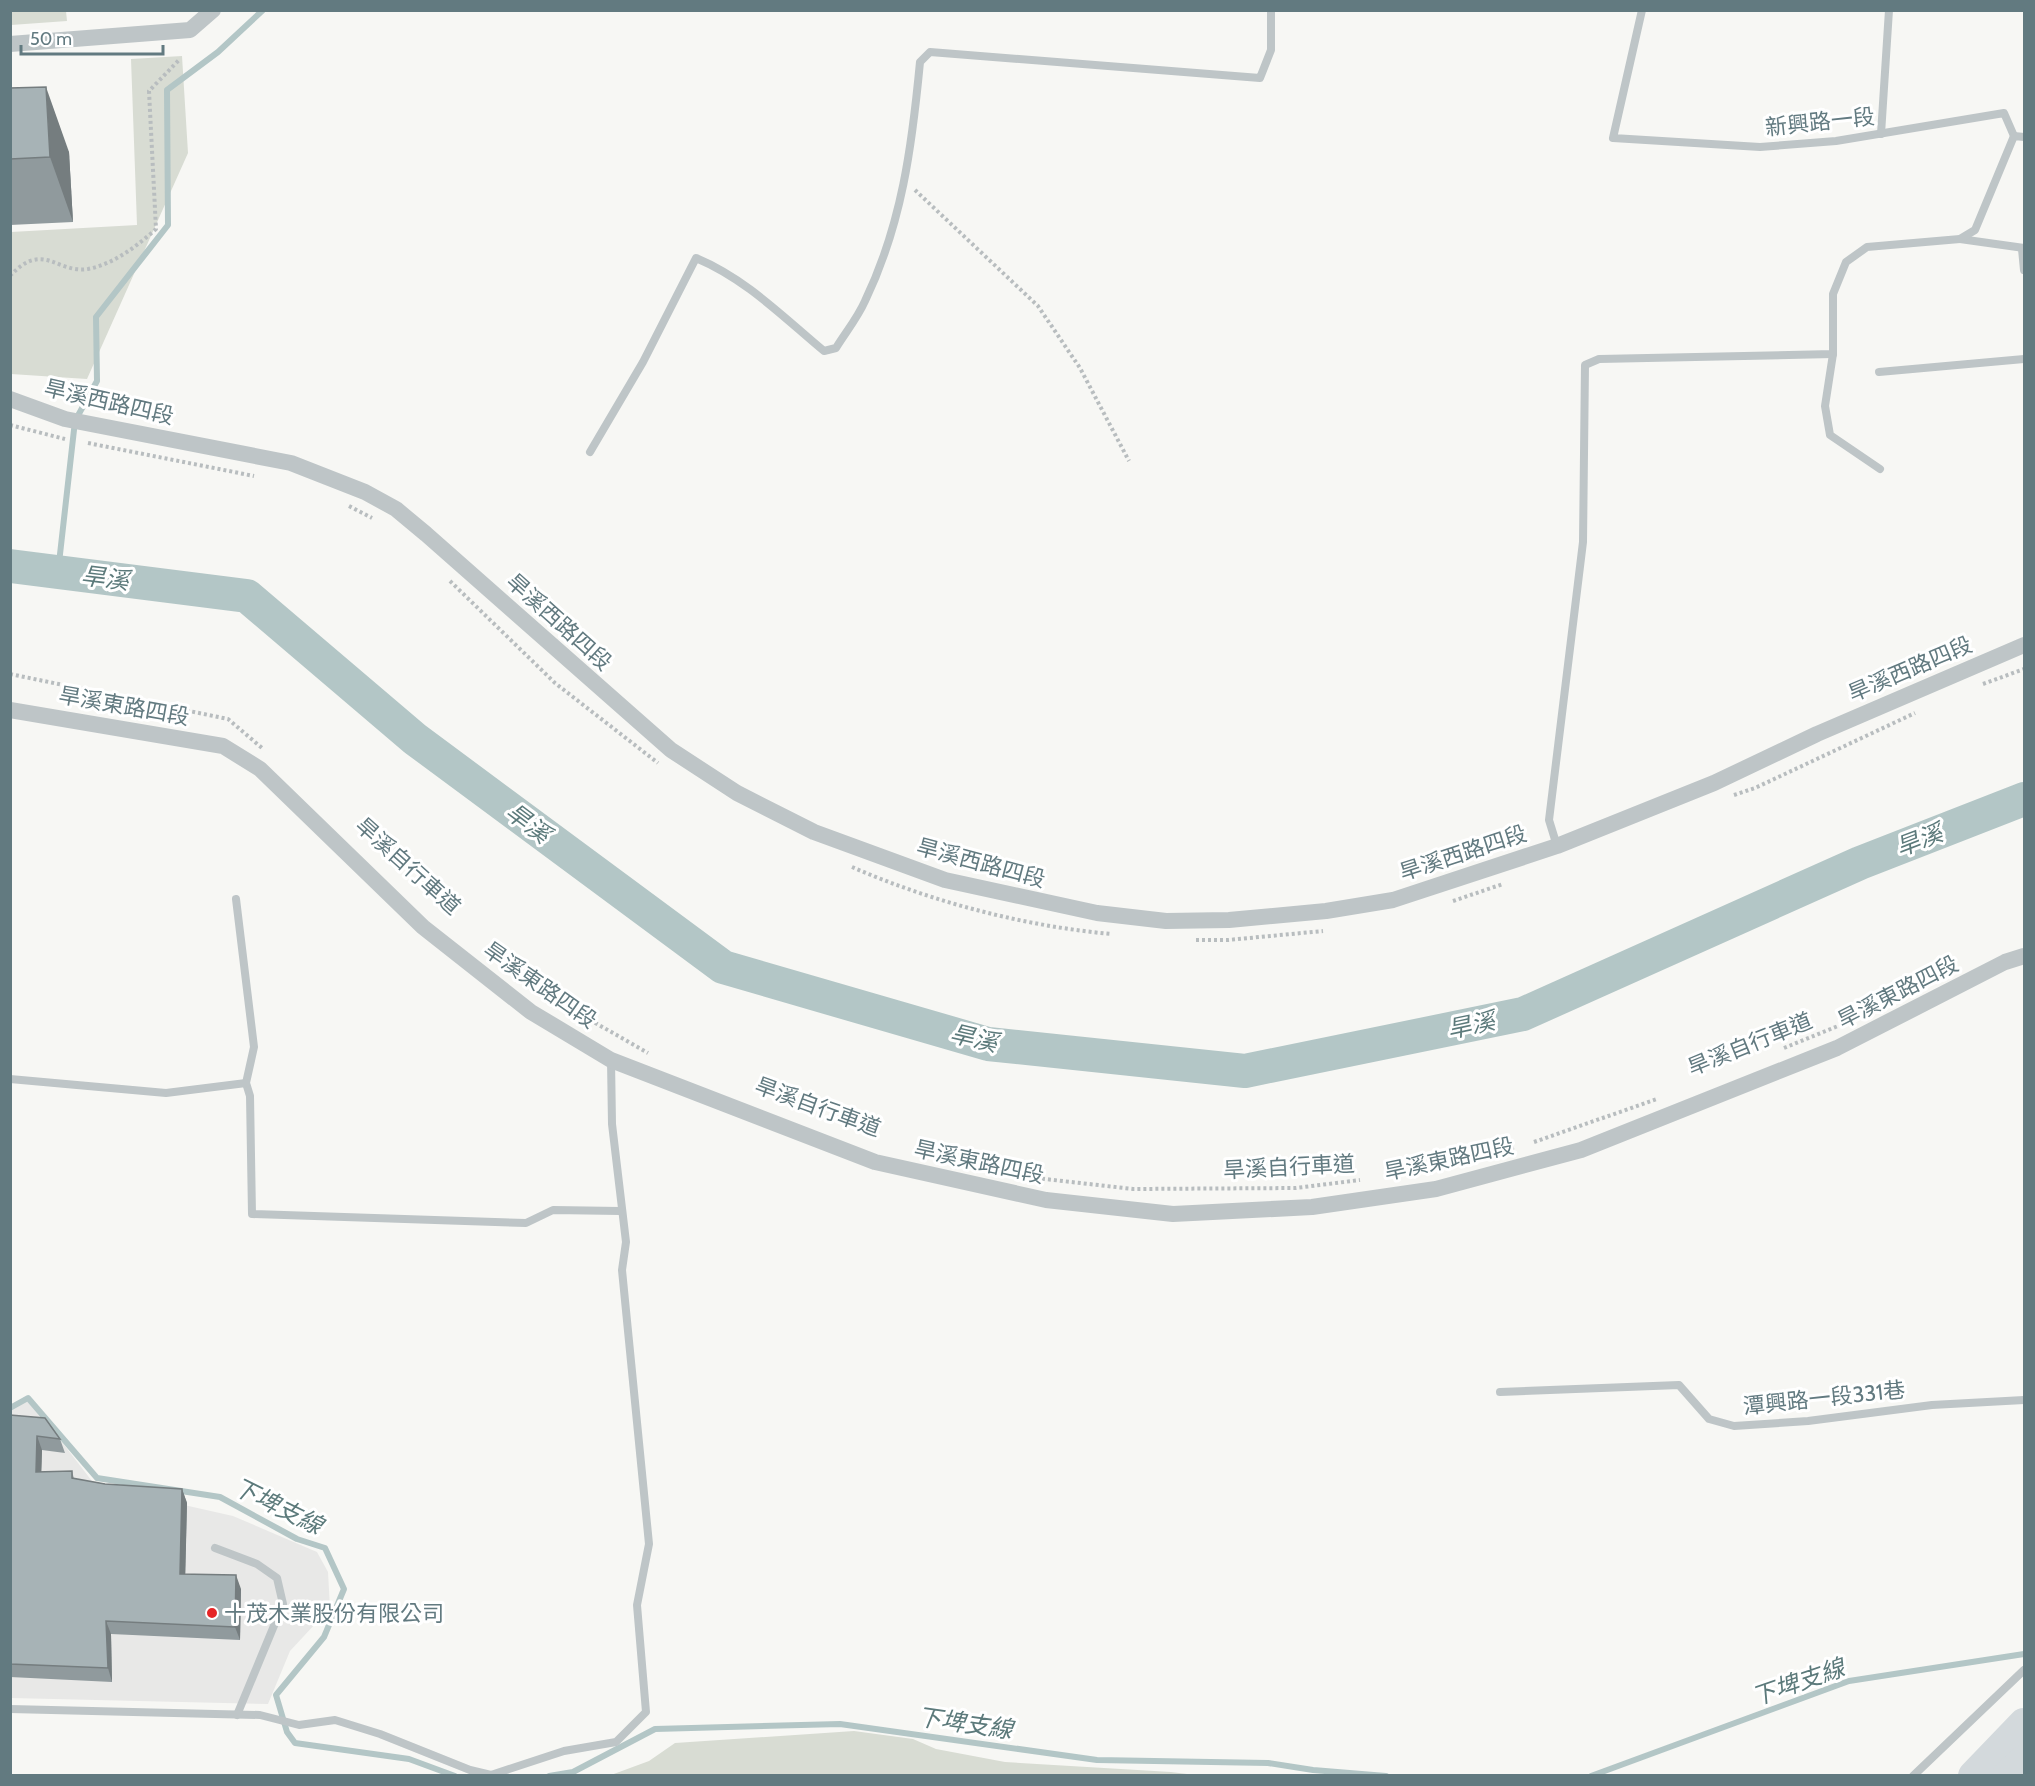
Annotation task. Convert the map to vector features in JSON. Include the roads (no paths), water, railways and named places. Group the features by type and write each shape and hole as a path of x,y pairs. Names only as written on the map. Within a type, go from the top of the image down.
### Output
{"highway":[{"path":"1974,1776 2025,1724"},
{"path":"2008,1776 2025,1761"}],"street":[{"path":"189,10 190,30"},
{"path":"10,44 190,30 213,10"},
{"name":"旱溪西路四段","path":"10,399 65,419 291,463 365,492 396,509 426,534 671,750 738,793 814,832 945,880 1097,913 1166,921 1229,920 1326,911 1392,900 1557,846 1714,783 1828,730 2025,645"},
{"name":"旱溪東路四段","path":"10,710 223,746 260,769 423,927 531,1012 611,1060 876,1162 1046,1200 1173,1214 1312,1207 1436,1189 1581,1150 1837,1048 2005,962 2025,956"}],"lane":[{"path":"590,452 643,362 696,258 720,268 758,293 824,351 836,348 869,291 887,249 906,181 920,63 930,52 1260,78 1271,50 1271,10"},
{"name":"新興路一段","path":"1642,10 1613,138 1760,147 1836,141 2004,113 2014,136"},
{"path":"1881,134 1889,10"},
{"path":"1960,239 1975,230 2014,136 2025,137"},
{"path":"1880,469 1830,435 1824,406 1833,354 1833,294 1846,262 1867,247 1960,239 2023,249 2025,270"},
{"path":"1557,846 1549,820 1583,542 1585,365 1599,359 1833,354"},
{"path":"1879,372 2025,359"},
{"path":"236,899 254,1047 246,1083 250,1096 252,1214 526,1223 553,1210 620,1211"},
{"path":"10,1709 260,1715 299,1725 334,1720 380,1734 470,1770 491,1775 564,1751 616,1742 646,1712 637,1605 649,1544 622,1270 626,1242 620,1211 612,1125 611,1060"},
{"path":"10,1079 166,1093 246,1083"},
{"name":"潭興路一段331巷","path":"1500,1392 1679,1385 1709,1419 1734,1426 1808,1420 1932,1405 2025,1400"},
{"path":"215,1548 257,1564 277,1578 283,1604 237,1715"},
{"path":"1913,1776 2025,1670"}],"waterway":[{"path":"58,572 75,421 97,381 96,317 168,225 167,90 218,52 263,10"},
{"name":"旱溪","path":"10,566 247,596 415,739 723,967 988,1044 1245,1071 1523,1014 1860,863 2024,799"},
{"name":"下埤支線","path":"10,1408 28,1398 97,1478 220,1497 297,1539 325,1548 344,1589 324,1637 276,1695 287,1732 295,1743 409,1759 455,1776"},
{"name":"下埤支線","path":"1591,1776 1849,1681 2024,1654"},
{"name":"下埤支線","path":"549,1776 573,1772 655,1729 840,1724 1097,1760 1268,1763 1313,1770 1386,1776"}],"place":[{"name":"十茂木業股份有限公司","path":"212,1613"}]}
